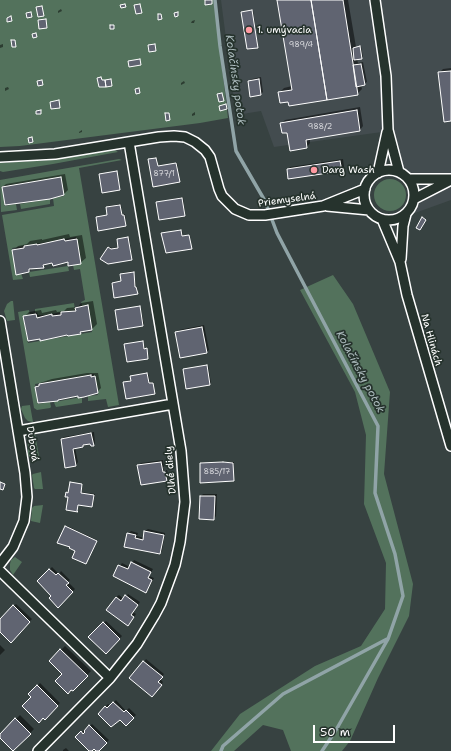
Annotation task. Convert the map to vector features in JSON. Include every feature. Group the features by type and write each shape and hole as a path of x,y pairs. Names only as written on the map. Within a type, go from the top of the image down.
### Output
{"street":[{"path":"375,0 386,76 388,130 399,172"},
{"path":"378,173 388,130"},
{"name":"Priemyselná","path":"0,157 55,154 159,137 186,137 205,150 210,157 219,189 227,203 235,210 249,215 265,215 323,206 365,189 372,177 378,173"},
{"name":"Dlhé diely","path":"38,751 110,678 128,657 154,616 168,586 180,542 185,502 181,451 129,142"},
{"path":"365,189 366,203 369,210 382,220 395,220 406,214 412,207 414,199 413,185 409,179 399,172 392,170 385,170 378,173"},
{"path":"409,179 451,179"},
{"path":"414,199 451,179"},
{"name":"Priemyselná","path":"323,206 369,210"},
{"name":"Na Hlinách","path":"400,262 403,226 406,214"},
{"name":"Na Hlinách","path":"382,220 400,262 407,295 451,446"},
{"name":"Dubová","path":"0,321 25,473 27,497 24,521 13,547 0,564"},
{"path":"18,431 173,404"},
{"path":"0,571 110,678"}],"shaded area":[{"path":"221,0 451,0 451,200 415,213 389,131 274,147 261,111 236,115"}],"green space":[{"path":"0,0 214,0 228,118 200,123 20,146 0,147"},
{"path":"115,150 118,152 53,164 3,172 0,171 0,163 50,160"},
{"path":"119,159 122,160 79,168 119,405 108,407 106,399 88,401 88,396 98,395 94,374 35,384 38,404 50,402 51,407 37,410 34,408 18,312 29,310 30,315 23,317 28,343 92,332 88,305 82,306 81,302 85,300 80,269 74,270 73,265 81,263 76,237 12,248 23,279 13,280 2,215 54,206 53,198 64,196 61,177 2,186 5,206 16,204 17,210 1,212 0,180"},
{"path":"387,179 393,179 403,186 406,195 405,201 399,208 393,211 387,211 377,204 374,198 374,192 381,182"},
{"path":"50,199 50,204 21,209 20,204"},
{"path":"68,266 69,271 30,277 29,272"},
{"path":"333,275 353,304 390,392 384,474 413,584 409,616 378,678 350,741 342,751 291,751 283,730 263,725 234,751 211,751 240,714 315,666 361,646 385,609 386,563 364,504 366,435 355,392 300,290"},
{"path":"13,301 15,320 7,321 4,311 7,304"},
{"path":"74,303 75,310 45,315 38,315 37,312 35,313 35,309"},
{"path":"82,397 82,403 56,407 54,402"},
{"path":"30,405 33,422 28,421 25,418 21,409 22,406"},
{"path":"35,434 39,456 30,457 28,455 28,444"},
{"path":"41,472 43,489 35,489 32,475"},
{"path":"43,505 40,523 31,521 32,508 34,506"},
{"path":"15,557 22,562 13,575 10,570 10,564 11,560"}],"building":[{"path":"205,0 212,0 212,4 205,5"},
{"path":"277,0 311,0 327,100 289,106 288,102 280,103 278,92 292,90"},
{"path":"311,0 343,0 358,95 327,100"},
{"path":"125,4 126,7 121,8 120,5"},
{"path":"140,4 142,13 136,14 134,5"},
{"path":"42,6 44,16 38,17 36,7"},
{"name":"1. umývacia","path":"252,10 258,48 247,49 241,12"},
{"path":"31,12 32,17 27,18 26,13"},
{"path":"178,12 178,16 175,17 174,13"},
{"path":"158,14 161,14 162,19 158,20"},
{"path":"11,16 12,21 7,22 7,18"},
{"path":"46,19 47,28 39,29 38,20"},
{"path":"110,25 114,25 114,29 110,29"},
{"path":"36,33 37,37 33,38 32,34"},
{"path":"11,40 15,40 16,47 12,47"},
{"path":"155,44 156,51 149,52 148,45"},
{"path":"360,46 362,59 354,60 353,48"},
{"path":"140,59 141,65 129,67 128,61"},
{"path":"361,64 365,85 356,87 353,65"},
{"path":"451,71 451,121 444,122 438,72"},
{"path":"101,77 102,80 105,80 106,87 99,87 97,78"},
{"path":"111,79 112,86 106,87 105,80"},
{"path":"259,79 261,95 250,97 248,81"},
{"path":"42,80 43,85 38,86 37,81"},
{"path":"139,88 140,93 136,94 135,89"},
{"path":"222,93 224,101 219,102 217,94"},
{"path":"59,100 60,108 51,109 50,102"},
{"path":"226,104 227,109 220,111 219,106"},
{"path":"41,110 41,114 36,114 36,111"},
{"path":"357,110 360,131 306,140 307,148 290,151 287,133 282,133 280,123"},
{"path":"165,113 169,113 170,120 166,121"},
{"path":"32,137 33,142 29,143 28,138"},
{"path":"156,158 158,166 176,163 180,182 153,187 148,159"},
{"name":"Darg Wash","path":"340,161 342,171 288,179 287,169"},
{"path":"117,171 120,190 102,193 99,174"},
{"path":"61,177 64,195 50,199 5,205 2,187"},
{"path":"182,198 185,216 159,220 156,202"},
{"path":"120,205 126,226 98,231 96,217 107,215 106,207"},
{"path":"422,217 426,220 420,230 416,228"},
{"path":"181,230 182,236 189,235 192,249 166,253 161,233"},
{"path":"128,237 132,260 108,264 100,259 108,247 111,249 118,248 117,239"},
{"path":"64,239 65,241 77,239 81,264 68,266 68,262 53,266 52,263 43,265 44,268 29,269 29,272 16,275 12,250 24,248 24,246 37,245"},
{"path":"134,272 135,287 138,294 114,298 112,283 121,281 120,274"},
{"path":"88,305 92,330 80,332 81,334 67,335 40,341 40,339 28,341 23,316 36,314 37,318 52,314 52,316 61,315 61,312 76,311 75,308"},
{"path":"140,306 143,326 118,330 115,310"},
{"path":"202,327 207,353 180,358 175,332"},
{"path":"143,341 144,349 147,348 148,359 127,362 124,344"},
{"path":"207,365 210,385 186,389 183,369"},
{"path":"147,373 149,383 153,383 155,394 126,399 123,382 131,381 130,376"},
{"path":"91,375 91,377 95,376 98,393 78,398 78,396 58,401 38,403 35,387 39,386 39,384"},
{"path":"91,433 94,446 91,446 90,444 83,445 83,447 73,449 76,466 65,468 61,439"},
{"path":"161,462 167,481 141,485 137,465"},
{"path":"200,463 233,463 234,481 200,483"},
{"path":"0,482 5,484 3,490 0,489"},
{"path":"70,482 82,484 81,493 94,495 92,507 78,505 78,512 66,510 68,497 65,497 66,492 68,493"},
{"path":"200,496 215,496 214,520 199,519"},
{"path":"65,526 97,541 86,564 72,558 75,551 69,548 70,547 57,543"},
{"path":"144,531 164,535 160,554 124,547 127,533 136,535 135,538 143,540"},
{"path":"131,562 151,572 148,578 152,580 146,593 113,576 118,565 128,569"},
{"path":"49,569 56,575 58,573 69,583 66,585 73,592 58,608 49,598 51,596 37,581"},
{"path":"125,595 138,605 131,615 134,617 128,626 106,610 116,597 121,601"},
{"path":"13,605 30,622 11,643 0,632 0,619"},
{"path":"103,622 120,639 106,654 88,637"},
{"path":"60,649 88,676 68,694 55,681 62,674 49,661"},
{"path":"143,661 163,677 158,682 162,685 152,697 129,678"},
{"path":"37,685 58,706 45,720 43,718 39,723 22,706 31,697 28,694"},
{"path":"113,702 124,712 126,710 134,718 126,726 120,720 111,727 98,714 105,706 107,708"},
{"path":"15,718 31,734 13,751 0,738 0,734"},
{"path":"89,725 107,743 99,751 94,749 89,751 75,737 81,731 83,734"}],"waterway":[{"name":"Kolačínsky potok","path":"215,0 220,46 236,151 265,201 277,233 378,426 375,493 395,554 403,596 388,639 336,730 322,751"},
{"path":"221,751 223,746 283,694 387,639"}],"place":[{"name":"1. umývacia","path":"249,30"},
{"name":"Darg Wash","path":"314,170"}]}
